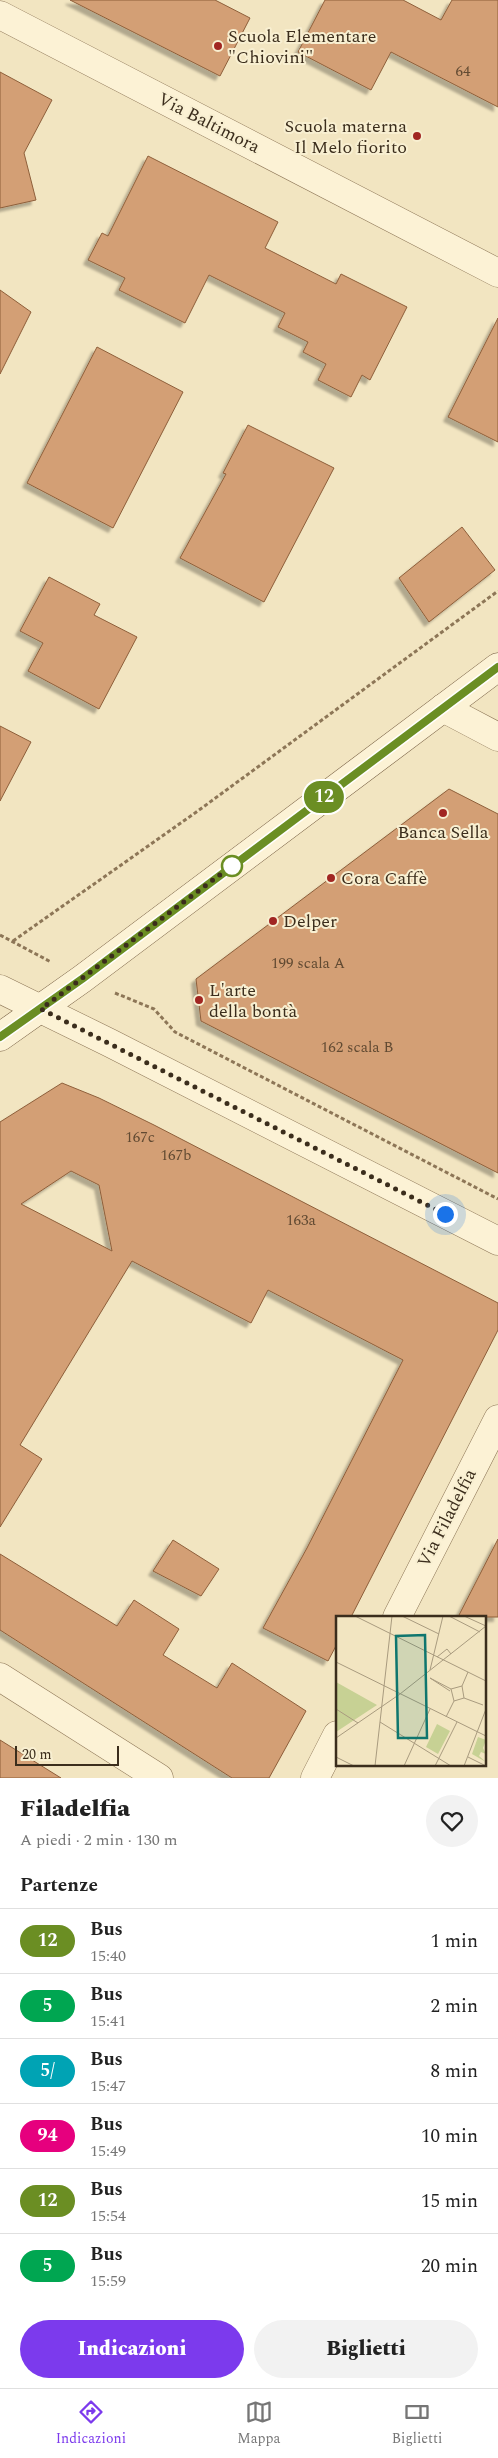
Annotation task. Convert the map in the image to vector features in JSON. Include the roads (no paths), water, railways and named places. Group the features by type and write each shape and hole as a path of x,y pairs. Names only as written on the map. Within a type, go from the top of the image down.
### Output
{"street":[{"name":"Via Baltimora","path":"0,16 498,273"},
{"path":"0,1037 82,979 498,667"},
{"path":"443,708 498,737"},
{"path":"0,989 498,1241"},
{"name":"Via Filadelfia","path":"398,1616 498,1419"},
{"path":"0,1677 159,1778"},
{"path":"315,1778 336,1737"}],"place":[{"name":"Scuola Elementare \"Chiovini\"","path":"218,46"},
{"name":"Scuola materna Il Melo fiorito","path":"417,136"},
{"name":"Banca Sella","path":"443,813"},
{"name":"Cora Caffè","path":"331,878"},
{"name":"Delper","path":"273,921"},
{"name":"L'arte della bontà","path":"199,1000"}]}
